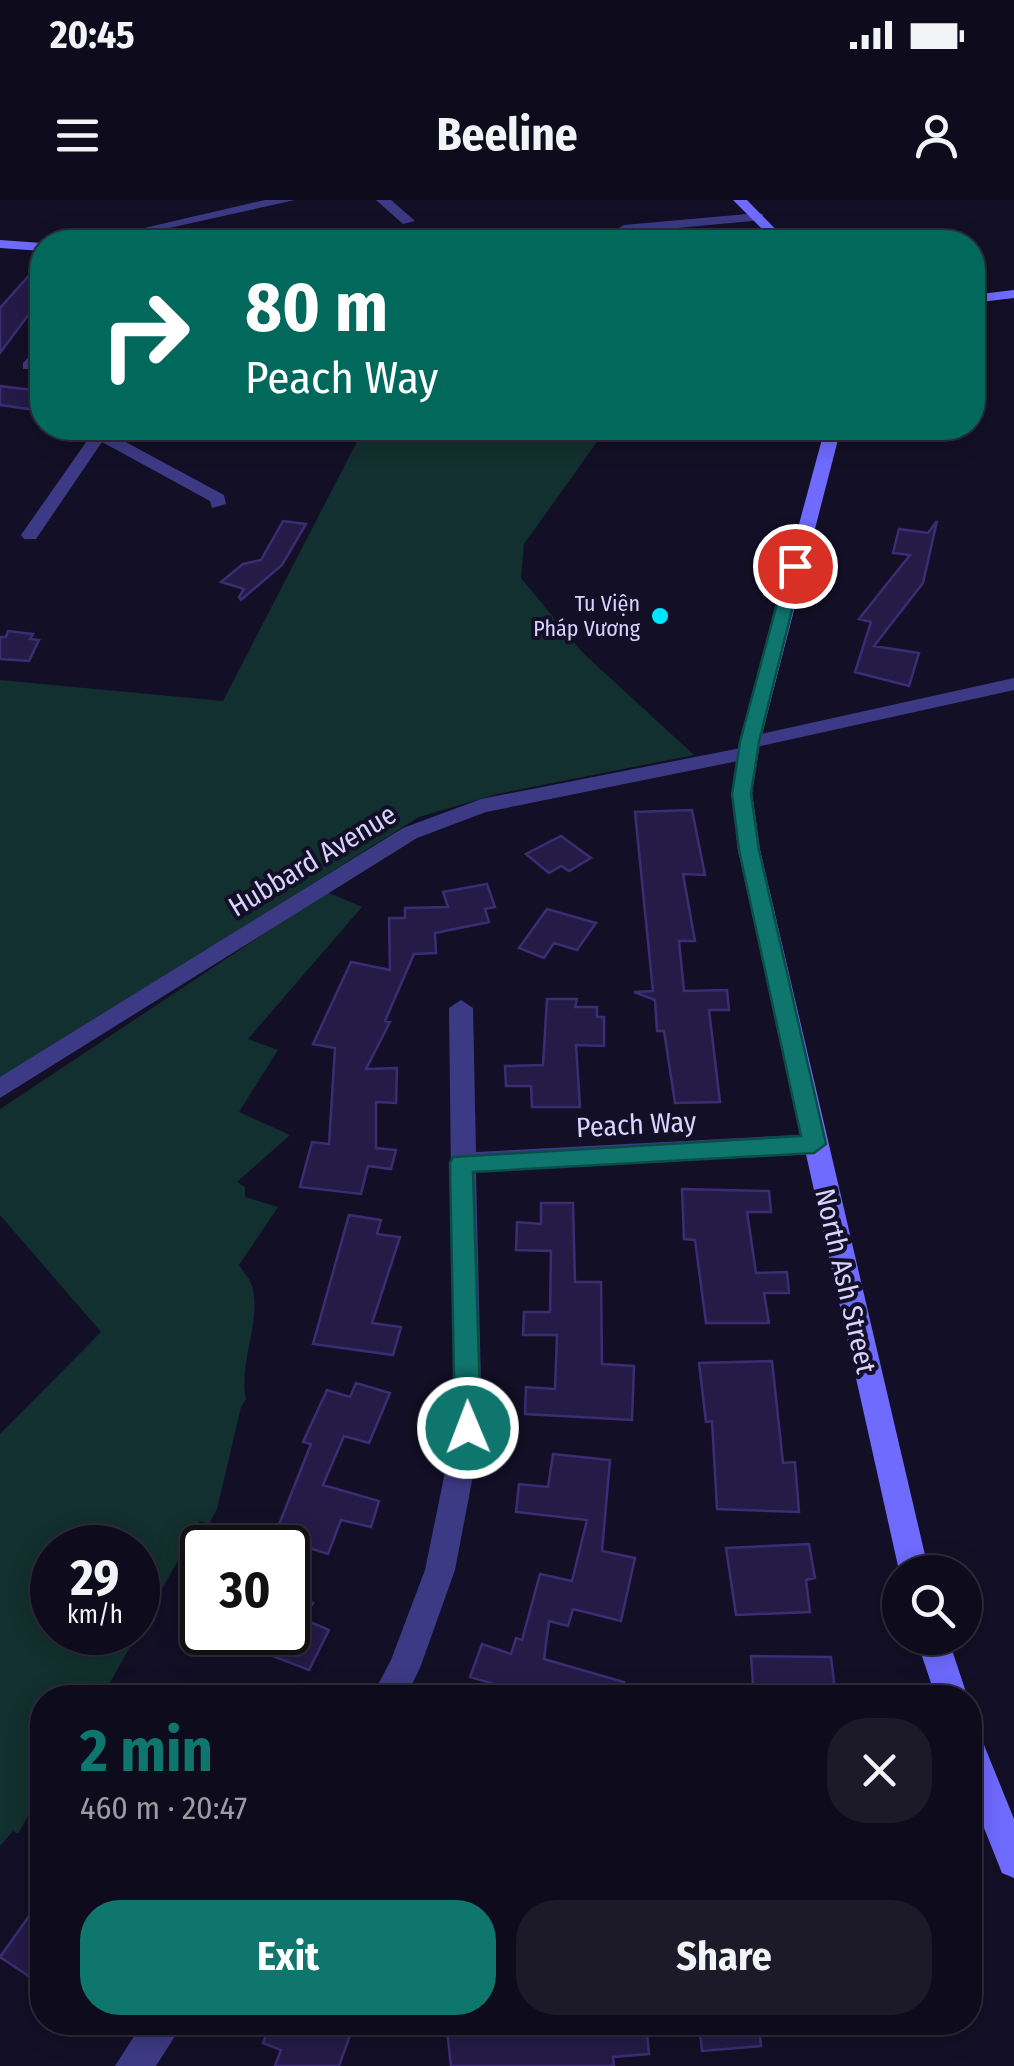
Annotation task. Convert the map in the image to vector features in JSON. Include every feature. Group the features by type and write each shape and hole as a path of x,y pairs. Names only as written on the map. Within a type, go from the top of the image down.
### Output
{"main road":[{"path":"740,200 770,230"},
{"path":"0,244 30,247"},
{"path":"985,297 1014,294"},
{"name":"North Ash Street","path":"830,440 748,748 742,794 749,850 910,1555"},
{"path":"938,1655 948,1685"},
{"path":"982,1782 1014,1861"}],"street":[{"path":"205,200 218,212"},
{"path":"141,230 288,200"},
{"path":"384,200 408,221"},
{"path":"624,230 758,217"},
{"path":"30,534 96,440"},
{"path":"117,440 218,499 218,504"},
{"name":"Hubbard Avenue","path":"0,1089 410,833 481,806 748,748 1014,684"},
{"path":"394,1685 440,1570 468,1428 462,1008"},
{"name":"Peach Way","path":"462,1163 814,1144"},
{"path":"133,2066 156,2035"}],"green space":[{"path":"358,440 598,440 524,544 521,578 583,653 694,755 497,794 419,817 0,1079 0,680 223,701"},
{"path":"327,892 362,907 248,1039 278,1050 239,1112 290,1135 237,1182 245,1187 245,1197 278,1207 239,1265 252,1286 254,1300 245,1371 246,1399 217,1509 209,1524 200,1521 198,1525 180,1525 180,1557 160,1593 160,1525 30,1525 30,1655 125,1655 109,1685 30,1685 30,1812 18,1834 13,1831 0,1846 0,1434 101,1332 0,1215 0,1109"}],"building":[{"path":"30,274 30,313 0,353 0,308"},
{"path":"0,386 30,390 30,409 0,405"},
{"path":"283,521 306,524 282,565 241,600 244,589 221,582 243,564 261,560"},
{"path":"937,521 923,583 874,646 919,653 909,686 855,672 871,622 859,619 910,555 893,553 899,529 928,533"},
{"path":"8,631 33,634 30,639 39,640 29,661 0,659 0,637 6,637"},
{"path":"692,810 705,875 683,874 695,941 679,941 684,991 727,990 729,1010 709,1010 720,1102 675,1103 664,1031 657,1031 655,1000 634,992 653,991 635,812"},
{"path":"561,836 591,858 569,871 561,866 549,873 526,854"},
{"path":"487,884 495,907 485,909 489,922 435,933 436,953 414,954 385,1021 390,1022 366,1069 397,1068 396,1103 376,1102 376,1148 396,1150 391,1169 368,1166 361,1194 300,1187 312,1142 329,1144 335,1048 313,1044 351,962 390,970 389,918 405,918 405,908 448,907 443,892"},
{"path":"547,909 596,923 577,950 554,943 544,958 519,948"},
{"path":"547,999 577,999 575,1007 597,1007 597,1017 604,1017 604,1046 576,1045 580,1107 532,1107 531,1086 506,1086 505,1066 543,1065"},
{"path":"682,1189 769,1191 771,1212 747,1212 756,1273 787,1272 789,1293 764,1293 769,1323 706,1323 695,1240 684,1239"},
{"path":"541,1203 573,1203 575,1282 601,1282 602,1364 634,1366 632,1420 525,1414 526,1387 555,1389 557,1335 523,1335 524,1312 550,1312 551,1251 516,1250 517,1222 541,1224"},
{"path":"349,1215 381,1220 377,1234 400,1237 372,1323 401,1327 393,1355 313,1344"},
{"path":"772,1361 783,1463 795,1462 799,1512 717,1509 712,1421 706,1422 699,1363"},
{"path":"356,1383 390,1393 369,1443 344,1436 323,1485 379,1501 371,1527 341,1520 328,1554 310,1548 310,1525 279,1525 311,1444 303,1442 327,1390 350,1397"},
{"path":"553,1454 610,1460 602,1551 635,1558 621,1621 573,1609 568,1626 549,1621 544,1659 624,1682 623,1685 497,1685 470,1677 482,1644 511,1654 516,1638 522,1640 540,1574 572,1581 587,1520 516,1512 519,1484 548,1487"},
{"path":"809,1544 815,1578 806,1580 810,1612 736,1615 726,1548"},
{"path":"310,1622 329,1630 309,1670 270,1655 310,1655"},
{"path":"751,1656 831,1657 834,1685 753,1685"},
{"path":"30,1915 30,1977 0,1957"},
{"path":"266,2035 350,2035 339,2066 275,2066 281,2050 263,2043"},
{"path":"447,2035 647,2035 649,2054 613,2057 614,2066 451,2066"},
{"path":"700,2035 760,2035 761,2046 702,2051"}],"place":[{"name":"Tu Viện Pháp Vương","path":"660,616"}],"route":[{"path":"468,1428 462,1163 814,1144 749,850 742,794 743,772 795,566"}]}
